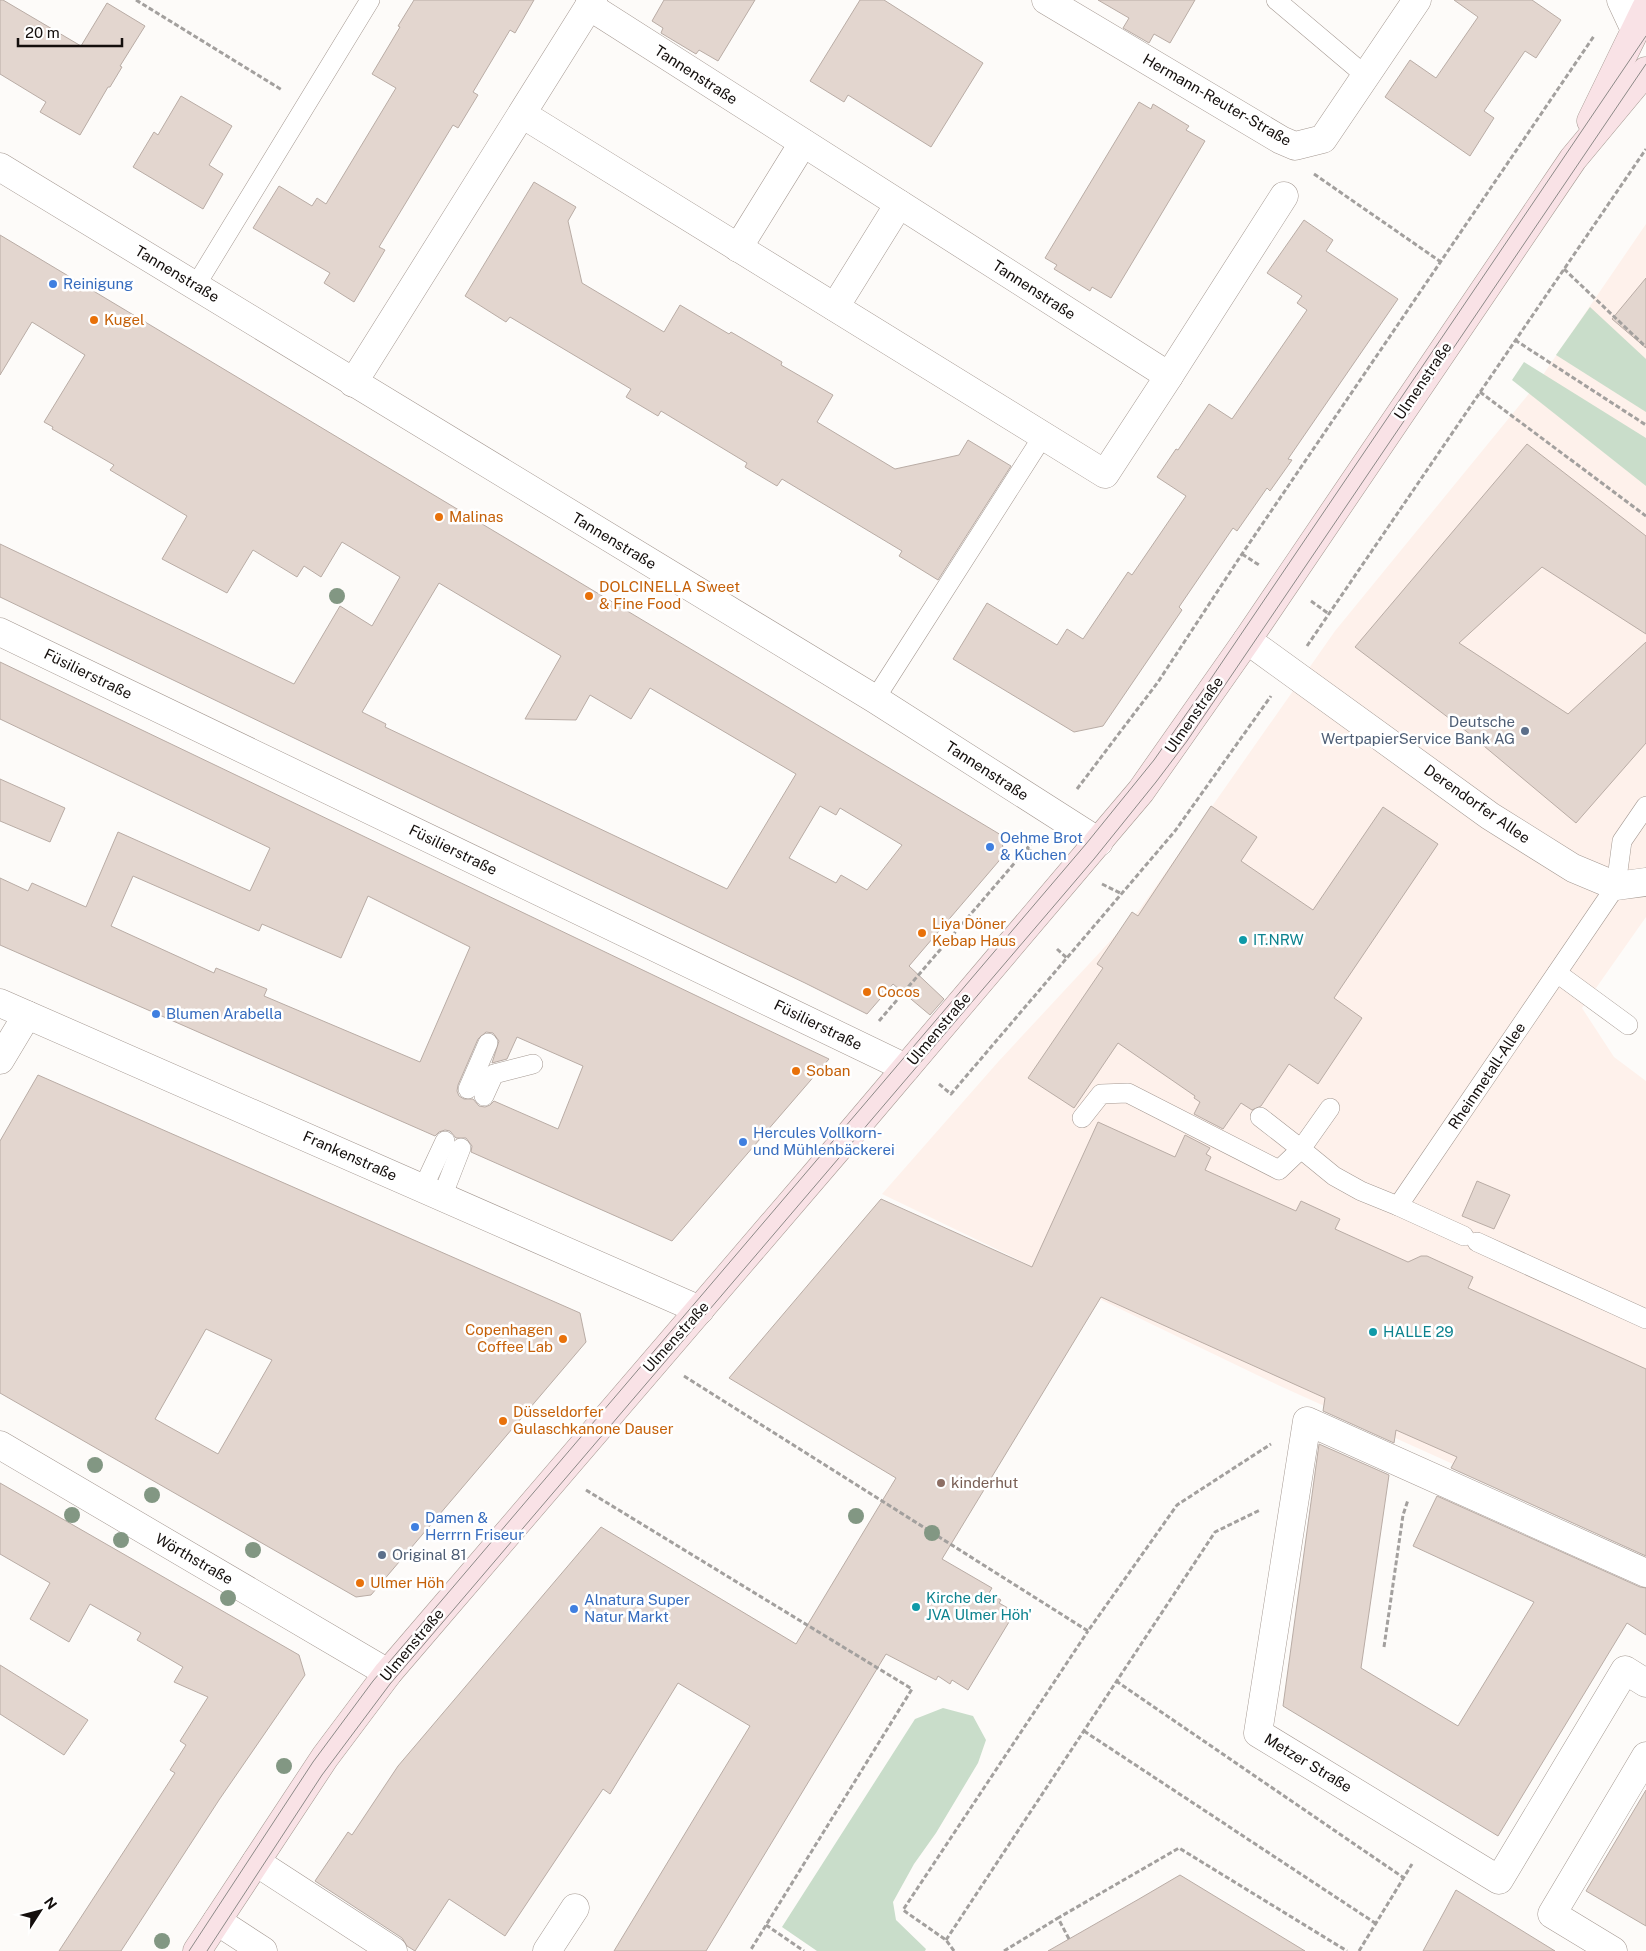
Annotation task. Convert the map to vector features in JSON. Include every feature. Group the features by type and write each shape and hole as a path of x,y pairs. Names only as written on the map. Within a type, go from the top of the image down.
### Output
{"main road":[{"name":"Ulmenstraße","path":"1573,159 1640,19"},
{"name":"Ulmenstraße","path":"197,1951 325,1757 388,1673 656,1358 700,1310 1141,791 1247,640 1573,159 1646,71"}],"street":[{"name":"Hermann-Reuter-Straße","path":"1046,0 1280,140 1295,146 1323,139 1417,0"},
{"path":"1621,0 1640,19"},
{"name":"Tannenstraße","path":"353,382 591,3 803,143 1169,376"},
{"path":"522,114 1105,474 1284,196"},
{"path":"738,248 803,143"},
{"name":"Tannenstraße","path":"0,167 875,699 1099,842"},
{"path":"835,308 899,204"},
{"name":"Füsilierstraße","path":"0,632 906,1068"},
{"name":"Derendorfer Allee","path":"1247,640 1490,816 1573,868 1616,886"},
{"path":"1616,886 1646,882"},
{"name":"Frankenstraße","path":"0,1003 700,1310"},
{"path":"0,1060 27,1015"},
{"path":"1307,1421 1646,1573"},
{"name":"Metzer Straße","path":"1307,1421 1258,1733 1499,1880 1625,1670 1646,1683"},
{"name":"Wörthstraße","path":"0,1446 388,1673"},
{"path":"1613,1951 1552,1914 1646,1756"},
{"path":"256,1862 393,1951"},
{"path":"547,1951 575,1908"},
{"path":"217,1921 263,1951"}],"lane":[{"path":"196,286 370,0"},
{"path":"1276,0 1366,76"},
{"path":"875,699 1043,436"},
{"path":"1616,886 1622,841 1646,806"},
{"name":"Rheinmetall-Allee","path":"1398,1206 1616,886"},
{"path":"1557,973 1628,1025"},
{"path":"488,1043 476,1093 494,1074 534,1064"},
{"path":"1082,1118 1101,1094 1128,1092 1279,1170 1301,1149 1330,1108"},
{"path":"1260,1117 1334,1176 1361,1191 1646,1319"},
{"path":"432,1192 453,1144"}],"path":[{"path":"136,0 307,104"},
{"path":"1074,792 1158,682 1242,554 1596,34"},
{"path":"1313,638 1646,149"},
{"path":"1312,173 1441,262"},
{"path":"1564,269 1646,347"},
{"path":"1515,340 1646,425"},
{"path":"1480,392 1646,516"},
{"path":"1242,554 1260,566"},
{"path":"1317,605 1329,614"},
{"path":"939,1084 951,1094 1174,831 1262,708"},
{"path":"858,1044 1039,834"},
{"path":"1026,849 1045,857"},
{"path":"1023,852 1033,861"},
{"path":"1104,886 1122,894"},
{"path":"1057,949 1067,958"},
{"path":"656,1358 1088,1631"},
{"path":"954,1951 946,1940 903,1910 1088,1631 1177,1505 1307,1421"},
{"path":"1384,1647 1403,1515 1417,1470"},
{"path":"558,1473 912,1689 750,1951"},
{"path":"946,1940 1215,1532 1296,1492"},
{"path":"1116,1681 1404,1878"},
{"path":"1084,1731 1375,1923"},
{"path":"1359,1951 1428,1836"},
{"path":"1004,1951 1179,1848 1347,1951"},
{"path":"1058,1918 1069,1939"},
{"path":"766,1925 804,1951"}],"shaded area":[{"path":"1646,224 1646,917 1582,1008 1614,1057 1646,1081 1646,1551 1280,1386 882,1194 998,1062 1140,909 1335,631 1536,385"}],"green space":[{"path":"1590,307 1646,359 1646,412 1556,355"},
{"path":"1524,362 1646,438 1646,486 1512,380"},
{"path":"943,1708 973,1716 986,1740 978,1763 936,1833 914,1864 893,1902 896,1920 926,1949 925,1951 817,1951 782,1927 915,1719"}],"building":[{"path":"0,0 81,46 107,3 145,26 80,135 40,112 46,102 0,74"},
{"path":"414,0 534,0 515,33 510,30 473,92 478,95 458,128 453,125 379,247 385,250 354,302 324,283 330,273 253,228 279,186 312,206 317,198 326,204 396,88 372,74"},
{"path":"664,0 755,0 718,61 699,50 696,54 661,33 663,28 652,21"},
{"path":"860,0 884,0 983,63 931,147 848,95 844,102 810,81"},
{"path":"1098,0 1195,0 1170,43 1154,34 1149,43 1123,28 1129,18"},
{"path":"1454,0 1532,0 1561,20 1536,58 1525,51 1484,111 1494,118 1470,156 1385,97 1410,60 1436,78 1478,17"},
{"path":"181,96 232,126 209,165 223,174 203,209 133,167 154,132 158,135"},
{"path":"1139,102 1151,109 1153,104 1189,126 1186,130 1205,141 1111,298 1092,287 1090,291 1054,269 1057,265 1045,258"},
{"path":"534,182 576,207 568,221 582,283 664,332 680,305 782,362 781,365 833,395 817,422 895,469 959,455 968,440 1011,466 938,580 899,556 902,551 782,479 777,486 745,467 747,463 661,411 658,416 626,397 631,389 510,317 506,322 465,296"},
{"path":"1304,220 1333,240 1326,251 1398,299 1288,459 1292,460 1270,491 1267,488 1237,531 1233,528 1179,607 1182,610 1103,726 1074,732 953,659 987,603 1057,645 1067,629 1083,639 1128,572 1132,575 1186,496 1157,477 1176,449 1178,450 1209,404 1232,419 1307,310 1297,303 1302,296 1267,273"},
{"path":"0,235 1001,835 1004,855 909,966 944,999 930,1015 893,984 867,1014 0,597 0,544 294,684 340,606 372,626 400,577 342,542 321,577 304,566 297,577 253,550 227,593 162,559 187,516 110,470 114,465 52,429 53,427 44,422 85,355 32,322 0,375","holes":["439,583 561,656 525,719 576,720 590,695 631,719 650,688 796,774 727,889 385,727 386,724 362,712","820,806 836,815 840,808 902,845 867,890 841,875 836,883 789,858"]},
{"path":"1646,278 1646,348 1612,319"},
{"path":"1527,444 1646,536 1646,634 1542,567 1459,643 1568,714 1646,642 1646,743 1576,823 1466,731 1355,647"},
{"path":"0,662 829,1059 672,1241 471,1152 472,1146 466,1138 456,1138 450,1131 445,1130 435,1136 0,945 0,878 28,891 32,883 86,907 118,832 250,891 270,848 0,719","holes":["133,876 259,931 262,924 341,958 368,896 470,947 420,1062 264,996 267,989 216,968 214,973 111,926","486,1032 493,1033 499,1041 492,1063 507,1059 517,1037 583,1066 558,1129 494,1101 485,1107 479,1106 473,1099 464,1099 459,1096 457,1091 458,1085 478,1039"]},
{"path":"0,779 65,808 50,842 0,821"},
{"name":"IT.NRW","path":"1211,806 1257,837 1241,861 1313,910 1383,807 1438,844 1334,998 1362,1018 1318,1084 1289,1064 1261,1106 1252,1110 1241,1103 1223,1129 1194,1114 1200,1102 1194,1098 1195,1096 1118,1043 1074,1108 1028,1078 1103,968 1097,964 1132,912 1138,916"},
{"path":"38,1075 580,1313 586,1342 371,1595 356,1597 0,1393 0,1141","holes":["206,1329 272,1360 218,1454 155,1419"]},
{"path":"1098,1122 1175,1157 1185,1135 1210,1148 1206,1154 1211,1157 1205,1170 1296,1211 1301,1201 1340,1219 1335,1229 1408,1262 1421,1256 1427,1256 1473,1277 1468,1288 1646,1369 1646,1556 1451,1468 1457,1457 1396,1430 1394,1443 1323,1411 1325,1398 1101,1297 942,1559 992,1588 989,1593 1001,1600 999,1603 1015,1612 968,1690 952,1680 950,1684 938,1676 936,1680 886,1654 706,1951 614,1951 750,1726 678,1683 610,1794 603,1789 505,1936 449,1899 415,1951 407,1946 402,1938 315,1881 348,1832 352,1835 398,1766 601,1527 796,1644 896,1478 729,1378 881,1199 1032,1267"},
{"path":"1477,1181 1510,1195 1494,1229 1462,1216"},
{"path":"1319,1444 1389,1475 1361,1668 1458,1726 1534,1602 1413,1546 1437,1496 1640,1587 1646,1588 1646,1635 1627,1623 1498,1836 1283,1706"},
{"path":"0,1483 299,1655 305,1675 219,1800 121,1951 59,1951 175,1773 170,1770 186,1745 180,1741 208,1697 174,1682 183,1667 137,1640 141,1633 90,1604 69,1642 30,1619 50,1583 0,1554"},
{"path":"0,1665 88,1720 64,1755 0,1714"},
{"path":"1646,1790 1646,1926 1586,1891"},
{"path":"1180,1875 1305,1951 1048,1951 1139,1899"},
{"path":"1456,1890 1555,1951 1423,1951"}],"tram line":[{"path":"189,1951 313,1762 373,1681 1086,844 1154,760 1646,36"},
{"path":"207,1951 322,1775 390,1684 1094,859 1156,782 1187,741 1646,64"}],"place":[{"name":"Reinigung","path":"53,284"},
{"name":"Kugel","path":"94,320"},
{"name":"Malinas","path":"439,517"},
{"name":"DOLCINELLA Sweet & Fine Food","path":"589,596"},
{"name":"Deutsche WertpapierService Bank AG","path":"1525,731"},
{"name":"Oehme Brot & Kuchen","path":"990,847"},
{"name":"Liya Döner Kebap Haus","path":"922,933"},
{"name":"IT.NRW","path":"1243,940"},
{"name":"Cocos","path":"867,992"},
{"name":"Blumen Arabella","path":"156,1014"},
{"name":"Soban","path":"796,1071"},
{"name":"Hercules Vollkorn- und Mühlenbäckerei","path":"743,1142"},
{"name":"HALLE 29","path":"1373,1332"},
{"name":"Copenhagen Coffee Lab","path":"563,1339"},
{"name":"Düsseldorfer Gulaschkanone Dauser","path":"503,1421"},
{"name":"kinderhut","path":"941,1483"},
{"name":"Damen & Herrrn Friseur","path":"415,1527"},
{"name":"Original 81","path":"382,1555"},
{"name":"Ulmer Höh","path":"360,1583"},
{"name":"Kirche der JVA Ulmer Höh'","path":"916,1607"},
{"name":"Alnatura Super Natur Markt","path":"574,1609"}]}
